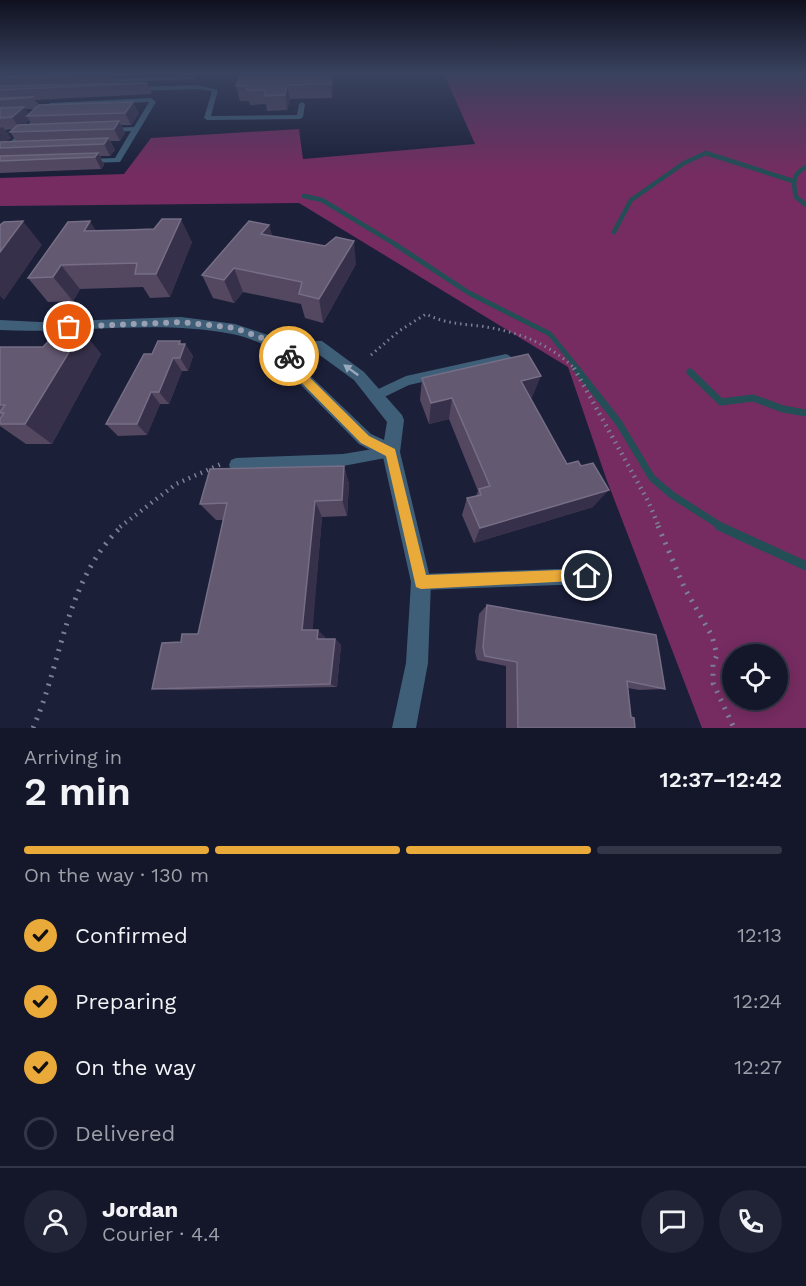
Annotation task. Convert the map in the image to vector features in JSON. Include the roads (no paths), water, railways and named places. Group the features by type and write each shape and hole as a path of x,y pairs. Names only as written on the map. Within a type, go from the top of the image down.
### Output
{"street":[{"path":"0,325 50,327 181,322 235,328 286,347 317,345 359,376 396,420 391,452 421,582 417,663 404,728"},
{"path":"286,347 294,369 365,439 391,452"}],"lane":[{"path":"2,152 48,108"},
{"path":"210,108 207,118 300,117 301,108"},
{"path":"136,110 148,109"},
{"path":"82,161 117,160 148,109"},
{"path":"32,113 125,110"},
{"path":"102,131 136,129"},
{"path":"10,134 32,133"},
{"path":"116,145 126,145"},
{"path":"2,152 17,149"},
{"path":"376,396 406,381 506,359"},
{"path":"236,465 343,460 391,452"},
{"path":"421,582 587,576"}],"waterway":[{"path":"614,232 631,200 684,163 706,153 793,181"},
{"path":"806,167 798,173 794,183 796,197 806,205"},
{"path":"304,196 322,200 398,246"},
{"path":"396,245 469,293 550,334 578,369"},
{"path":"576,368 619,423 652,478 672,495 722,527"},
{"path":"690,372 721,402 753,398 783,409 806,413"},
{"path":"719,526 806,566"}]}
